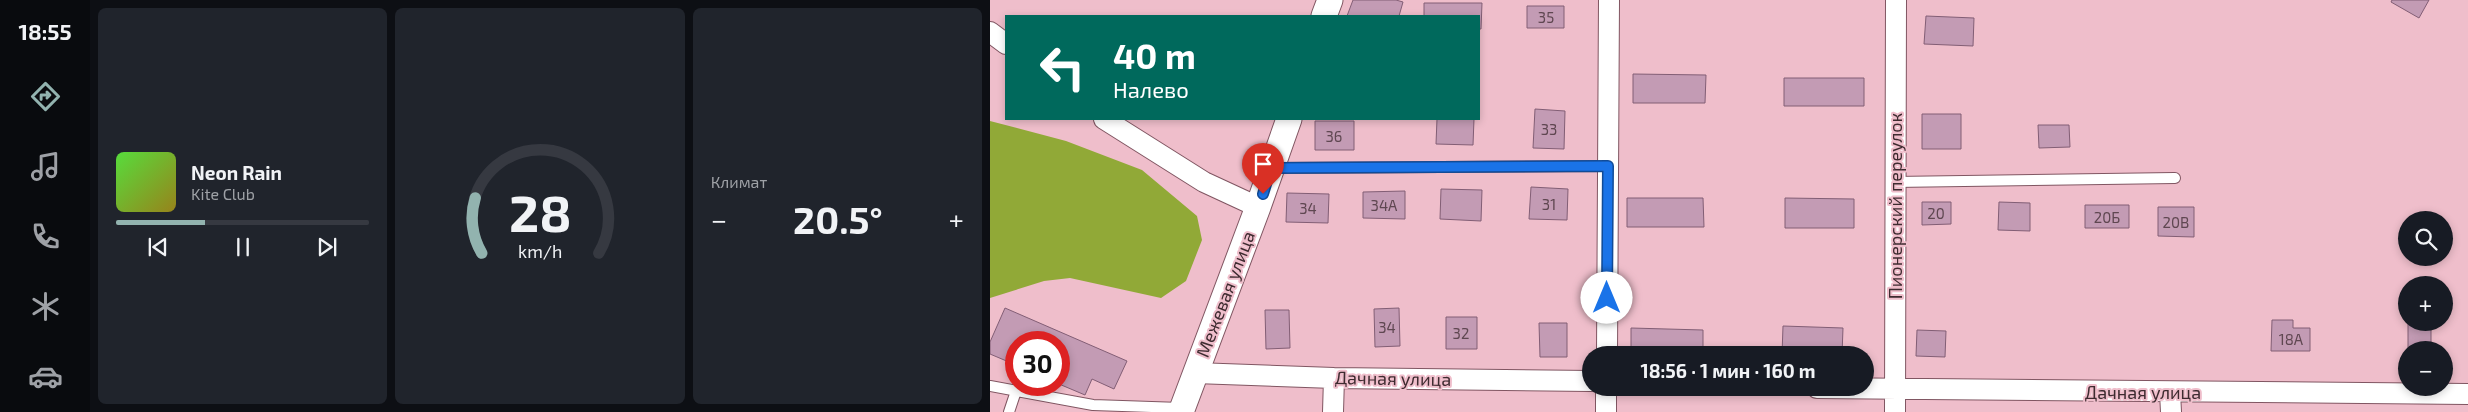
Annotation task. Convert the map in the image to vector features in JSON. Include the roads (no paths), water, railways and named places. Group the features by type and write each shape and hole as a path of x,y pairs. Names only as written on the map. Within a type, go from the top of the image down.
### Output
{"street":[{"path":"1324,15 1330,0"},
{"path":"1607,346 1609,0"},
{"name":"Пионерский переулок","path":"1895,412 1894,182 1896,0"},
{"path":"990,32 1005,43"},
{"path":"1106,120 1204,182 1258,207"},
{"name":"Межевая улица","path":"1182,410 1258,207 1288,120"},
{"name":"Дачная улица","path":"1195,373 1334,378 1582,381"},
{"path":"1333,412 1334,378"},
{"name":"Дачная улица","path":"1874,389 2468,394"},
{"path":"2170,392 2171,412"},
{"path":"1606,396 1606,412"}],"lane":[{"path":"1271,168 1608,166"},
{"path":"1894,182 2175,178"},
{"path":"990,386 1005,389"},
{"path":"1008,412 1014,396"},
{"path":"1044,396 1093,405 1182,410"}]}
